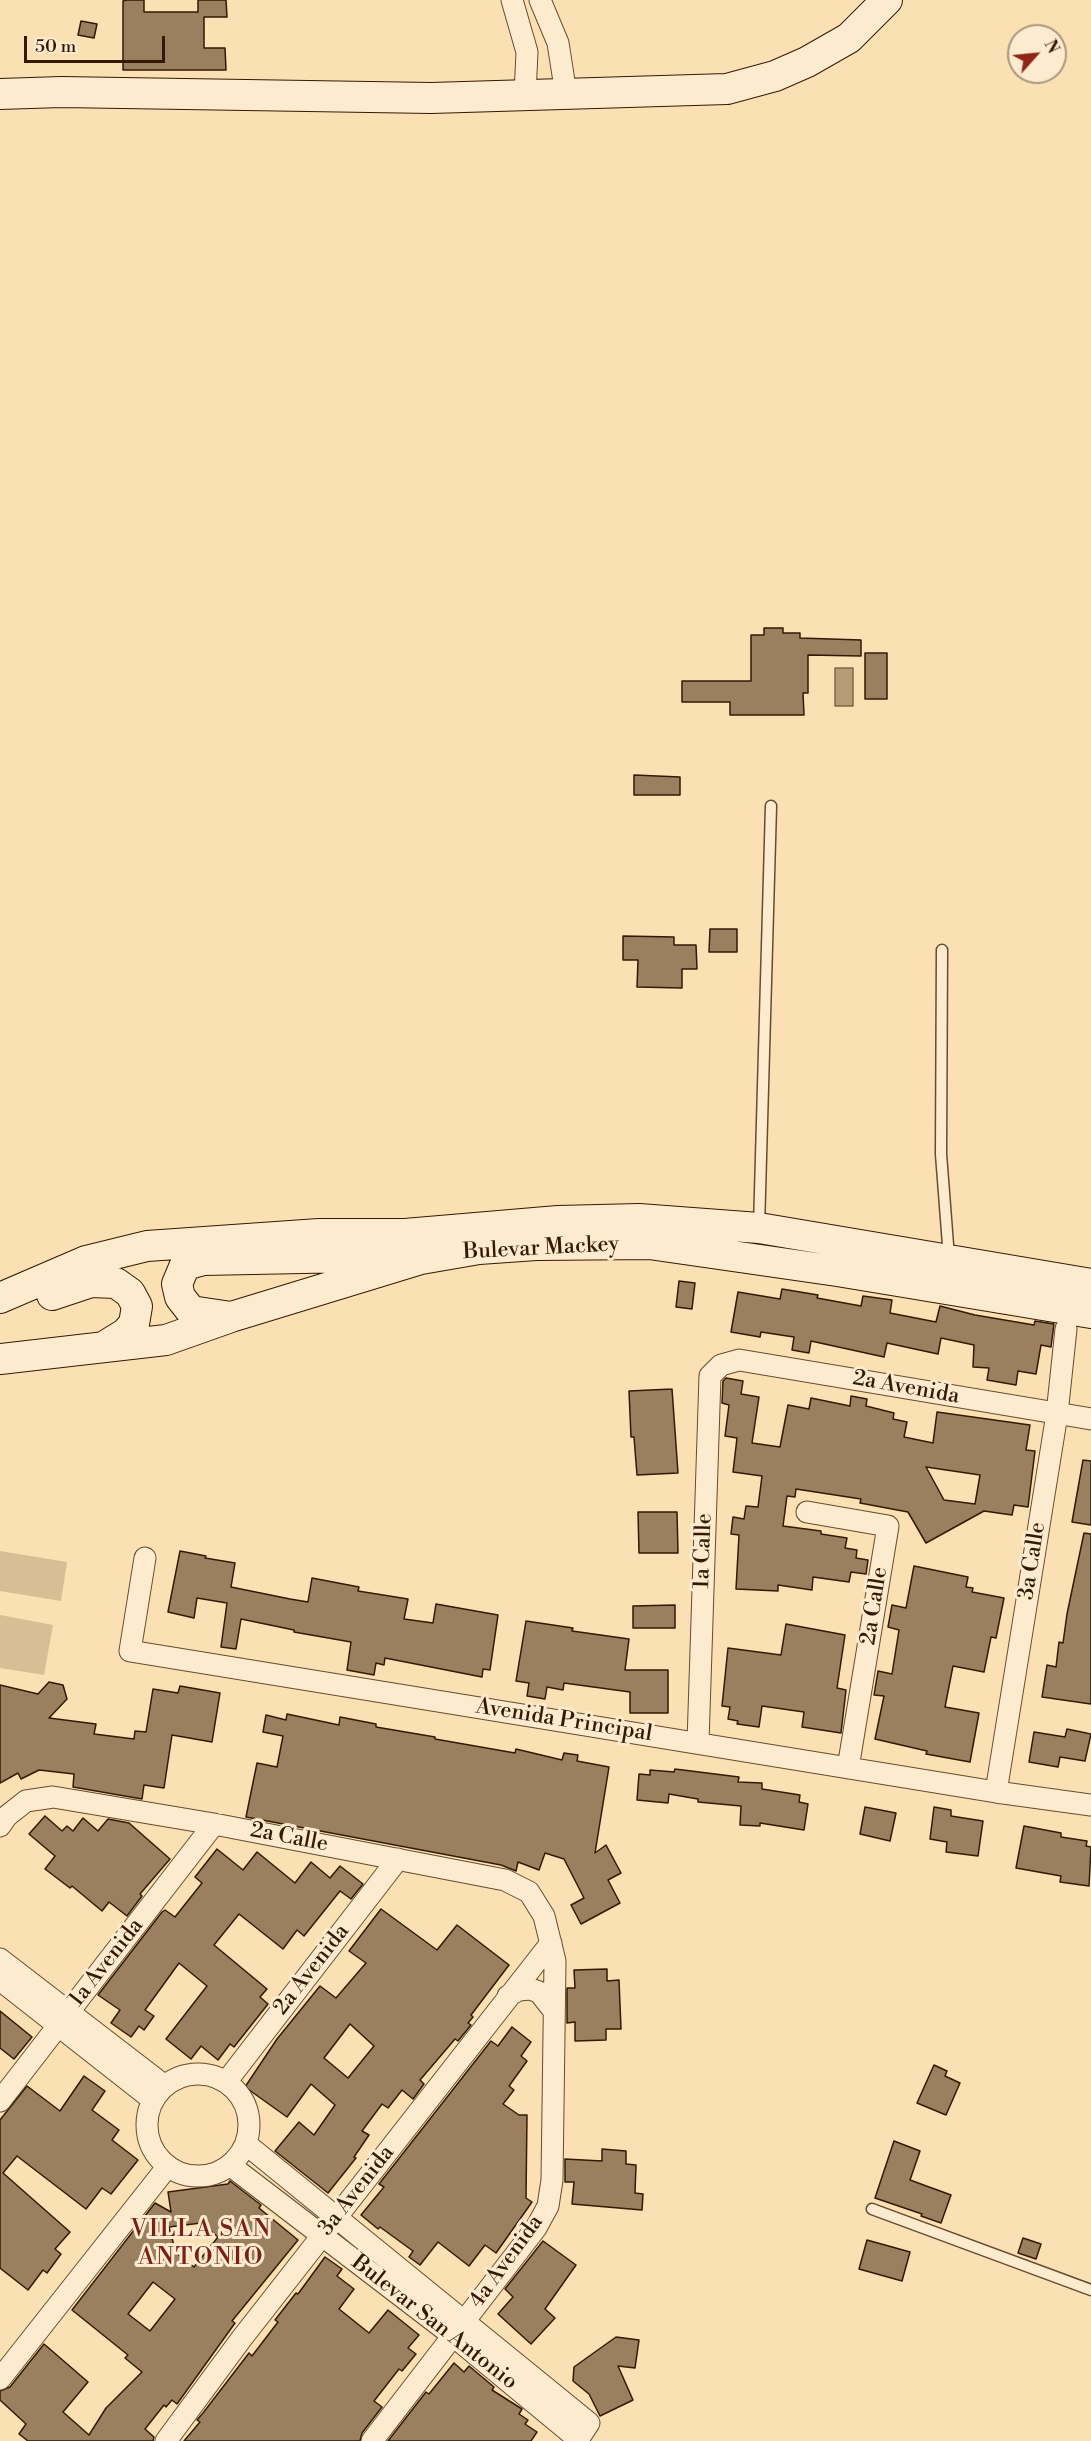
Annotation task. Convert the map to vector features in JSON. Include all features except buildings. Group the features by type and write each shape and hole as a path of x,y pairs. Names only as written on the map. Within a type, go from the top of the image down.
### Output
{"main road":[{"path":"0,94 61,92 431,98 727,89 775,76 807,62 849,38 887,0"},
{"name":"Bulevar Mackey","path":"0,1298 86,1261 147,1246 319,1234 405,1234 558,1221 639,1219 759,1228 1091,1284"},
{"path":"231,1317 191,1311 180,1297 177,1284 185,1265 203,1260 352,1257 405,1234"},
{"name":"Bulevar Mackey","path":"0,1359 166,1340 231,1317 421,1259 479,1249 649,1244 1091,1313"},
{"path":"0,1304 19,1307 91,1282 116,1283 130,1293 137,1306 134,1324 126,1333 105,1346"}],"street":[{"path":"512,0 526,52 525,95"},
{"path":"540,0 558,43 566,94"},
{"name":"3a Calle","path":"996,1792 1057,1414 1066,1329"},
{"name":"2a Avenida","path":"722,1365 738,1360 1091,1419"},
{"name":"1a Calle","path":"698,1742 710,1376 722,1365"},
{"name":"2a Calle","path":"807,1512 888,1526 848,1768"},
{"name":"Avenida Principal","path":"146,1558 130,1651 996,1792 1091,1805"},
{"name":"2a Calle","path":"0,1826 26,1801 53,1797 214,1824 505,1880 529,1892 544,1916 551,1943"},
{"name":"1a Avenida","path":"0,2101 214,1824"},
{"name":"2a Avenida","path":"226,2082 398,1859"},
{"name":"3a Avenida","path":"166,2441 242,2338 551,1943"},
{"name":"4a Avenida","path":"372,2441 536,2228 548,2206 552,2180 555,1961 551,1943"},
{"path":"0,1959 63,2019"},
{"path":"0,1980 63,2019 159,2093"},
{"path":"508,1996 519,1990 530,1989 539,1992 554,2012"},
{"path":"194,2074 211,2075 226,2082 238,2092 246,2105 250,2120 246,2144 232,2164 217,2173 200,2176 183,2174 168,2166 158,2156 149,2136 148,2114 159,2093 178,2077 194,2074"},
{"name":"Bulevar San Antonio","path":"246,2144 337,2217 458,2328 581,2434"},
{"name":"Bulevar San Antonio","path":"232,2164 235,2169 324,2236 458,2328"},
{"path":"0,2379 168,2166"}],"lane":[{"path":"759,1228 771,806"},
{"path":"942,950 941,1154 950,1261"},
{"path":"872,2209 1091,2290"}],"shaded area":[{"path":"835,668 853,668 853,706 835,706"},
{"path":"0,1551 67,1562 61,1601 0,1591"},
{"path":"0,1615 53,1625 44,1675 0,1668"}],"district":[{"name":"VILLA SAN ANTONIO","path":"201,2244"}]}
